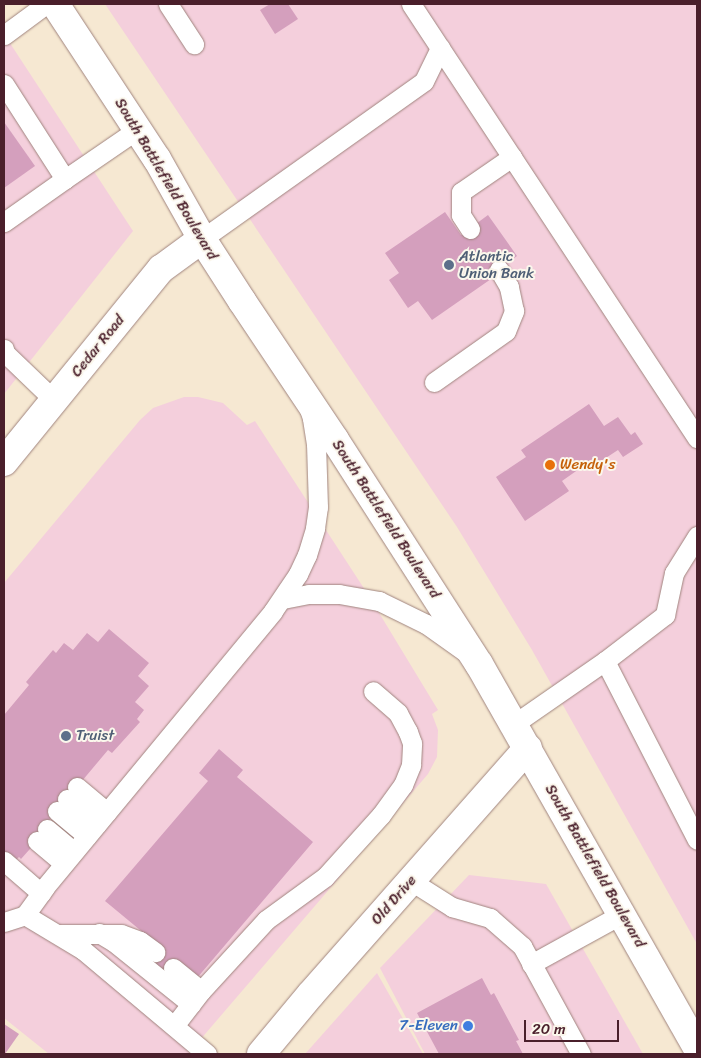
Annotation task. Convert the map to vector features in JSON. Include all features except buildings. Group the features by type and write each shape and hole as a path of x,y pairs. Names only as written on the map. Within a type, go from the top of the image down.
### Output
{"main road":[{"name":"South Battlefield Boulevard","path":"55,4 138,129 202,239 479,664 622,914 694,1035"},
{"name":"Cedar Road","path":"4,462 161,269 202,239"},
{"name":"Old Drive","path":"261,1054 311,994 528,748"}],"lane":[{"path":"4,35 46,4"},
{"path":"168,4 194,44"},
{"path":"411,4 697,438"},
{"path":"202,239 424,81 440,48"},
{"path":"4,84 65,178"},
{"path":"4,222 138,129"},
{"path":"470,229 461,216 461,192 512,158"},
{"path":"434,382 506,331 514,311 509,287 499,270"},
{"path":"4,352 54,400"},
{"path":"4,922 26,915 69,858 282,599 307,555 318,507 319,478 312,418 298,384"},
{"path":"514,724 605,661 665,615 674,573 697,536"},
{"path":"282,599 309,594 339,594 379,602 426,624 448,638 479,664"},
{"path":"605,661 697,840"},
{"path":"174,1026 196,998 266,920 325,877 381,815 403,785 411,764 412,743 398,713 373,691"},
{"path":"97,824 67,799 97,824"},
{"path":"42,835 69,858"},
{"path":"4,861 41,893"},
{"path":"411,881 452,907 490,918 522,946 581,1054"},
{"path":"531,964 622,914"},
{"path":"26,915 83,950 207,1054"},
{"path":"98,933 196,998"},
{"path":"59,934 121,934 140,941 155,952"},
{"path":"173,968 196,998"}],"shaded area":[{"path":"105,4 697,4 697,944 532,650 457,527"},
{"path":"4,34 133,231 4,394"},
{"path":"184,397 198,397 223,403 247,425 255,421 367,593 438,710 432,714 438,730 437,757 428,774 188,1054 49,1054 4,1018 4,583 140,420 153,408"},
{"path":"469,875 546,884 643,1054 425,1054 380,968"},
{"path":"377,973 423,1054 305,1054"}],"place":[{"name":"Atlantic Union Bank","path":"449,265"},
{"name":"Wendy's","path":"550,465"},
{"name":"Truist","path":"66,736"},
{"name":"7-Eleven","path":"468,1026"}]}
